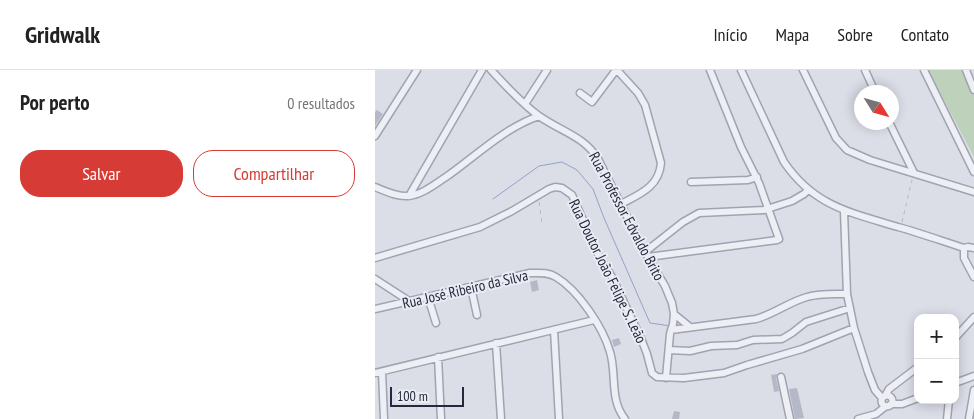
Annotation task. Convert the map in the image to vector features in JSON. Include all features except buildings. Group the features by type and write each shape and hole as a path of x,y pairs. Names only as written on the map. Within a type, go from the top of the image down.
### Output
{"street":[{"path":"375,136 417,70"},
{"path":"409,196 482,70"},
{"name":"Rua Professor Edvaldo Brito","path":"491,70 539,116 589,146 670,297 674,314 666,378"},
{"path":"525,104 547,70"},
{"path":"580,93 592,102 617,70 638,93 645,105 661,164 660,173 651,187 621,204"},
{"path":"647,255 777,240 779,237 757,177 741,147 710,70"},
{"path":"741,70 784,162 799,181 821,200 844,211 964,248 974,248"},
{"path":"803,70 836,138 847,150 870,160 974,192"},
{"path":"865,70 872,85"},
{"path":"924,70 974,172"},
{"path":"966,70 974,90"},
{"path":"375,187 397,195 409,196 433,186 519,124 539,116"},
{"path":"893,130 914,173"},
{"path":"691,182 747,180 757,177"},
{"name":"Rua Doutor João Felipe S. Leão","path":"375,258 480,227 512,211 539,194 555,187 562,188 573,195 595,246 639,334 652,373 657,377 666,378"},
{"path":"647,255 683,222 699,213 753,212 770,209 792,201 808,190"},
{"path":"844,211 847,294 854,328 875,390 887,400 902,404 914,400"},
{"path":"964,248 964,258 974,277"},
{"name":"Rua José Ribeiro da Silva","path":"375,309 530,273 549,274 575,291 594,320 610,351 614,398 618,409 625,419"},
{"path":"375,279 409,301"},
{"path":"471,287 477,315"},
{"path":"671,330 756,319 774,313 806,297 847,294"},
{"path":"428,297 436,323"},
{"path":"669,350 690,351 711,346 737,345 753,340 776,341 789,335 806,322 850,308"},
{"path":"674,314 690,327"},
{"path":"959,334 974,317"},
{"path":"384,419 378,373 594,320"},
{"path":"666,378 724,373 747,364 802,349 854,328"},
{"path":"554,330 559,419"},
{"path":"496,343 501,419"},
{"path":"438,357 441,419"},
{"path":"858,419 876,414 896,384 914,370"},
{"path":"781,377 790,419"},
{"path":"959,382 973,377"},
{"path":"969,419 974,390"},
{"path":"947,419 949,404"}],"path":[{"path":"901,228 914,173"},
{"path":"539,194 541,223"}],"green space":[{"path":"928,70 963,70 974,92 974,157"}],"waterway":[{"path":"493,199 539,166 562,162 577,170 593,189 650,323 671,326"}]}
